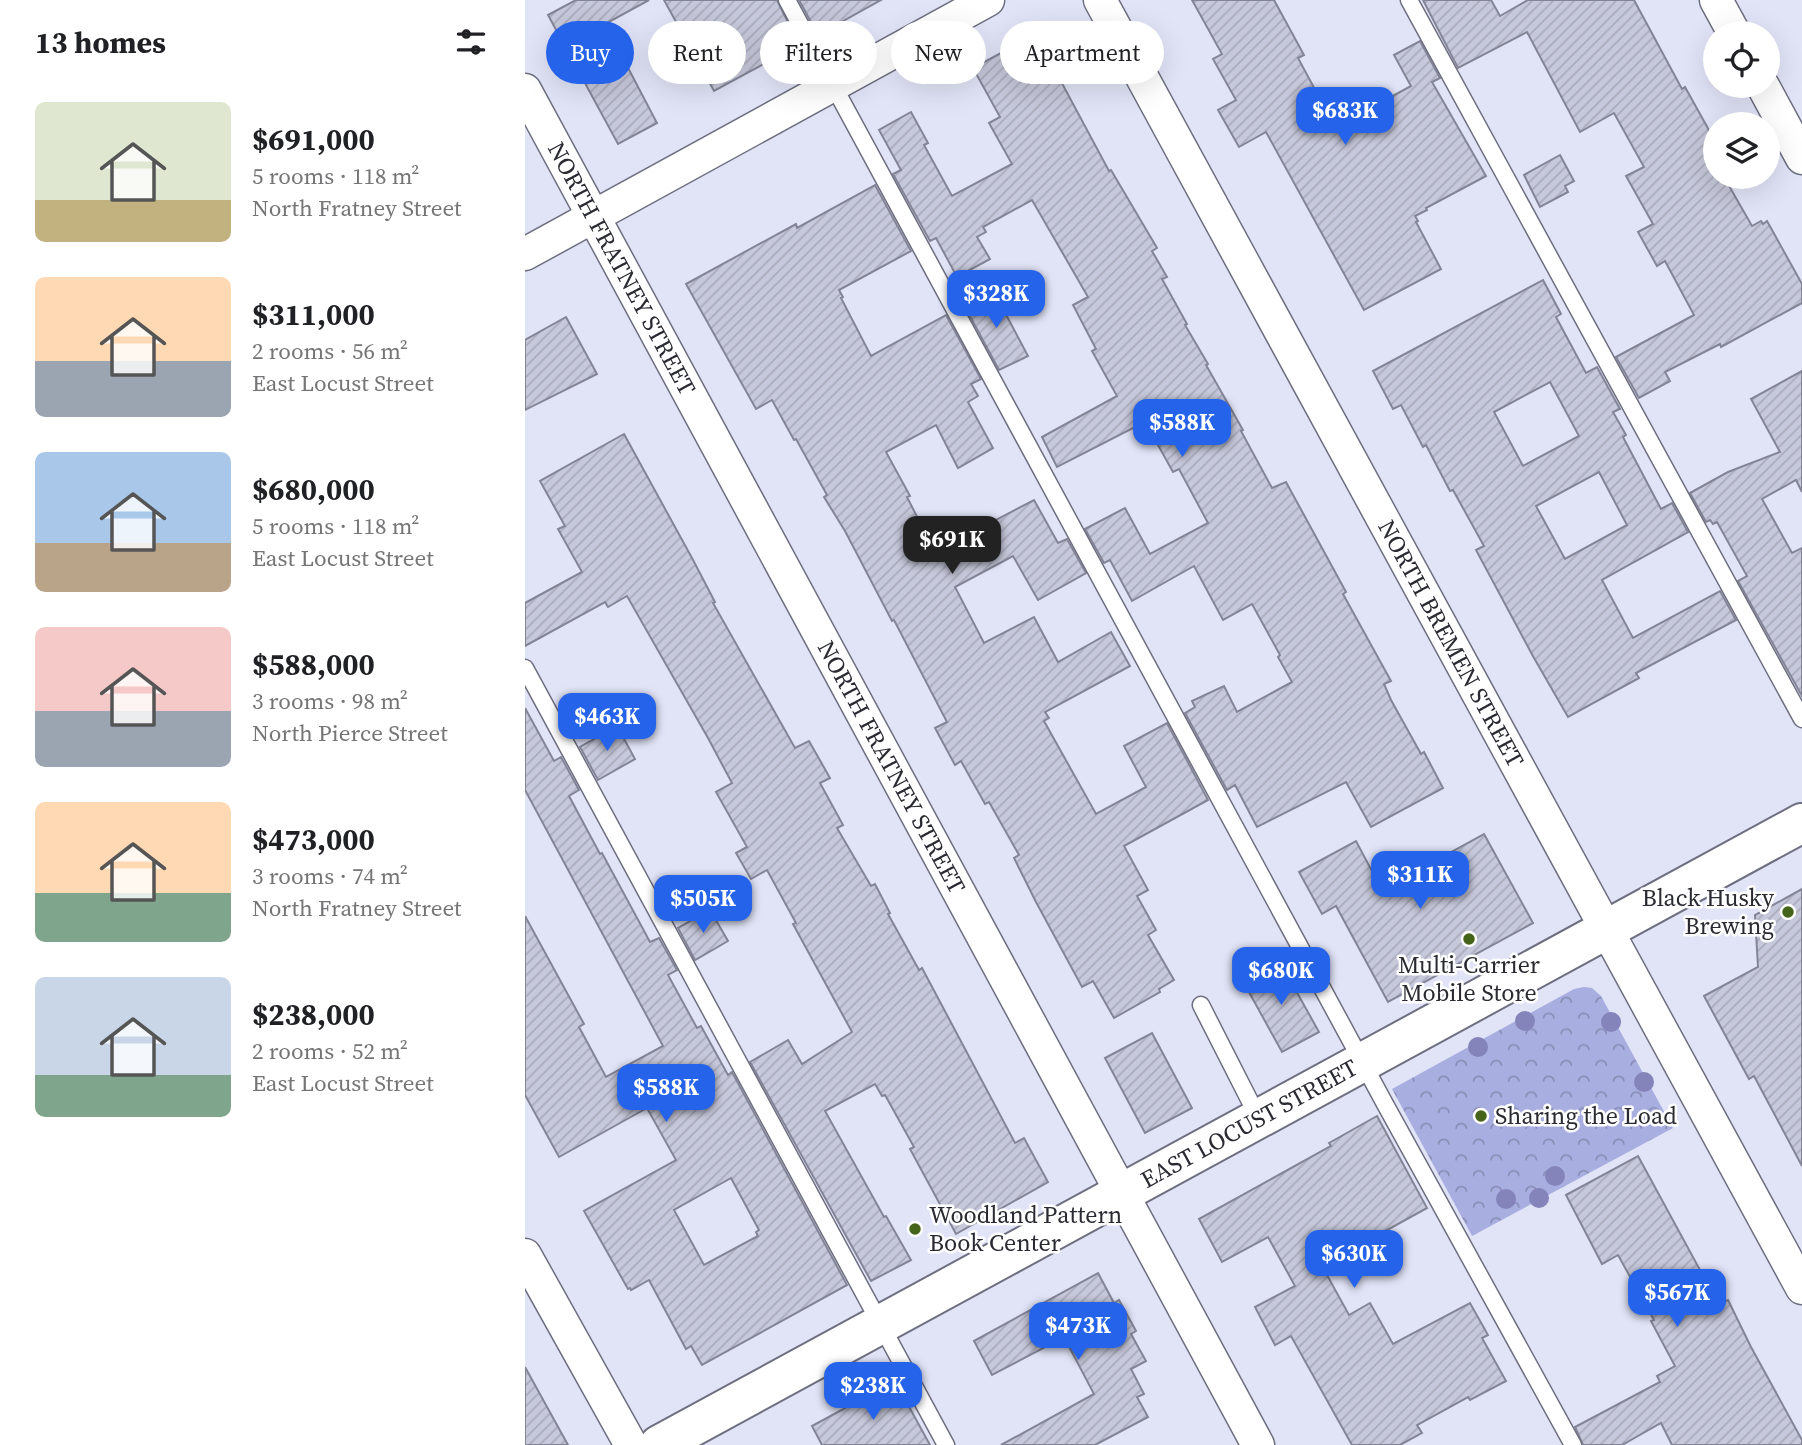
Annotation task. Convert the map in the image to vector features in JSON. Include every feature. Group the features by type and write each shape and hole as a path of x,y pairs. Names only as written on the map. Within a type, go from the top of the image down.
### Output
{"main road":[{"name":"EAST LOCUST STREET","path":"659,1445 1802,823"}],"street":[{"path":"525,254 988,0"},
{"name":"NORTH BREMEN STREET","path":"1100,0 1802,1288"},
{"path":"1716,0 1727,21"},
{"name":"NORTH FRATNEY STREET","path":"525,90 1258,1445"},
{"path":"1770,98 1802,158"},
{"path":"529,1270 631,1445"}],"lane":[{"path":"786,0 1573,1445"},
{"path":"1409,0 1802,719"},
{"path":"525,668 946,1445"},
{"path":"1202,1005 1259,1119"}],"green space":[{"path":"1592,988 1601,996 1673,1128 1472,1236 1392,1089 1574,989"}],"building":[{"path":"576,0 649,0 610,21 551,21 548,15"},
{"path":"664,0 777,0 787,21 760,21 760,66 746,74 746,21 676,21"},
{"path":"799,0 881,0 843,21 810,21"},
{"path":"1192,0 1274,0 1304,55 1298,58 1326,110 1348,98 1358,115 1411,86 1394,55 1420,41 1440,78 1432,82 1486,176 1415,216 1441,269 1364,310 1266,132 1239,147 1218,110 1236,100 1213,59 1222,54"},
{"path":"1423,0 1491,0 1500,16 1528,0 1634,0 1682,89 1685,87 1703,119 1703,189 1731,189 1752,226 1767,221 1802,284 1802,303 1721,347 1720,344 1665,372 1670,381 1639,398 1616,357 1694,315 1665,261 1657,266 1638,232 1653,224 1626,176 1644,167 1614,113 1580,132 1527,32 1458,68"},
{"path":"1000,54 1000,84 1062,84 1109,171 1111,170 1157,248 1152,251 1167,277 1162,279 1243,430 1241,431 1272,488 1286,482 1391,681 1384,684 1391,700 1443,788 1371,827 1346,782 1257,827 1235,785 1227,790 1185,713 1195,707 1192,701 1224,686 1237,712 1292,682 1252,604 1223,620 1194,566 1132,601 1110,560 1104,563 1085,529 1125,508 1150,554 1208,523 1179,469 1173,472 1148,427 1137,433 1133,428 1057,467 1042,437 1117,396 1092,351 1096,349 1073,305 1088,297 1032,200 983,227 986,232 977,237 990,259 957,277 936,238 930,241 893,174 901,170 879,130 911,112 928,143 924,145 952,196 1012,164 989,123 1000,117 982,84 986,84 986,61"},
{"path":"634,79 657,123 618,144 585,84 634,84"},
{"path":"710,84 727,84 714,91"},
{"path":"1560,155 1574,181 1565,186 1568,192 1540,207 1524,175"},
{"path":"875,185 911,251 839,290 843,297 841,298 871,356 946,315 981,379 971,384 978,396 968,402 993,448 958,468 936,425 886,452 910,496 907,497 935,552 1034,500 1058,543 1067,539 1086,573 1038,600 1013,556 955,587 984,643 1034,617 1058,662 1111,632 1130,666 1045,712 1049,718 1044,721 1096,814 1146,787 1124,746 1167,723 1208,800 1124,846 1148,890 1137,896 1156,930 1148,935 1174,980 1159,989 1160,992 1114,1018 1093,981 1082,987 1014,858 1019,855 989,802 985,804 961,761 955,765 935,728 947,722 894,620 892,621 824,497 827,495 796,439 794,440 772,400 756,409 686,284 796,224 797,228"},
{"path":"1543,280 1561,314 1556,317 1586,373 1597,367 1620,409 1613,412 1626,435 1623,437 1661,509 1672,503 1688,532 1602,580 1633,638 1720,591 1736,620 1636,673 1639,678 1568,717 1476,550 1484,546 1453,490 1450,491 1426,445 1423,447 1401,405 1393,409 1373,371","holes":["1550,382 1579,436 1523,466 1494,412","1599,472 1627,525 1565,559 1536,506"]},
{"path":"993,290 1028,356 999,370 964,305"},
{"path":"566,317 597,374 525,410 525,340"},
{"path":"1802,371 1802,492 1796,480 1762,499 1792,553 1802,548 1802,696 1738,581 1747,576 1717,522 1706,522 1690,493 1728,472 1780,452 1751,399"},
{"path":"624,434 692,558 715,602 713,603 795,748 809,741 830,778 820,783 843,825 837,828 871,886 875,884 890,913 888,914 919,970 922,968 1015,1143 1024,1138 1048,1182 956,1234 910,1149 914,1147 885,1095 882,1096 875,1084 825,1111 911,1260 871,1281 750,1062 788,1040 802,1064 852,1032 767,870 751,879 736,853 747,847 716,792 732,783 708,738 627,596 608,607 605,602 525,646 525,603 582,572 558,529 565,526 540,481"},
{"path":"525,708 554,761 561,757 579,790 569,796 600,854 602,853 650,942 659,938 677,970 668,975 697,1028 701,1026 728,1075 732,1072 847,1285 702,1365 691,1346 686,1349 649,1280 631,1290 628,1289 584,1211 676,1160 647,1108 559,1157 525,1095 525,916 584,1024 579,1027 606,1077 663,1046 525,790","holes":["731,1178 759,1230 756,1232 758,1236 704,1265 674,1210"]},
{"path":"617,726 635,759 598,780 580,747"},
{"path":"1484,834 1533,923 1388,1002 1336,906 1322,914 1299,872 1356,841 1382,890"},
{"path":"1802,889 1802,1166 1754,1076 1749,1079 1704,996 1758,967 1755,915"},
{"path":"710,910 728,941 695,960 678,928"},
{"path":"1280,962 1319,1032 1282,1052 1244,983"},
{"path":"1152,1033 1192,1108 1145,1133 1105,1058"},
{"path":"1377,1116 1427,1208 1322,1266 1349,1315 1370,1303 1393,1344 1470,1303 1488,1335 1482,1338 1506,1381 1470,1400 1468,1397 1417,1425 1422,1433 1400,1445 1352,1445 1291,1336 1275,1345 1255,1307 1295,1286 1268,1237 1222,1262 1199,1219 1331,1146 1329,1143"},
{"path":"1638,1156 1719,1305 1728,1300 1802,1440 1802,1445 1672,1445 1661,1423 1622,1445 1583,1445 1575,1427 1660,1382 1657,1376 1675,1366 1651,1321 1654,1320 1618,1255 1602,1264 1566,1195"},
{"path":"1098,1273 1114,1303 1119,1300 1136,1331 1131,1334 1146,1361 1131,1369 1144,1394 1137,1397 1148,1417 1095,1445 1001,1445 1094,1394 1064,1337 992,1375 974,1341"},
{"path":"525,1367 568,1445 525,1445"},
{"path":"895,1381 930,1445 822,1445 812,1426"}],"place":[{"name":"Black Husky Brewing","path":"1788,912"},
{"name":"Multi-Carrier Mobile Store","path":"1469,939"},
{"name":"Sharing the Load","path":"1481,1116"},
{"name":"Woodland Pattern Book Center","path":"915,1229"}]}
